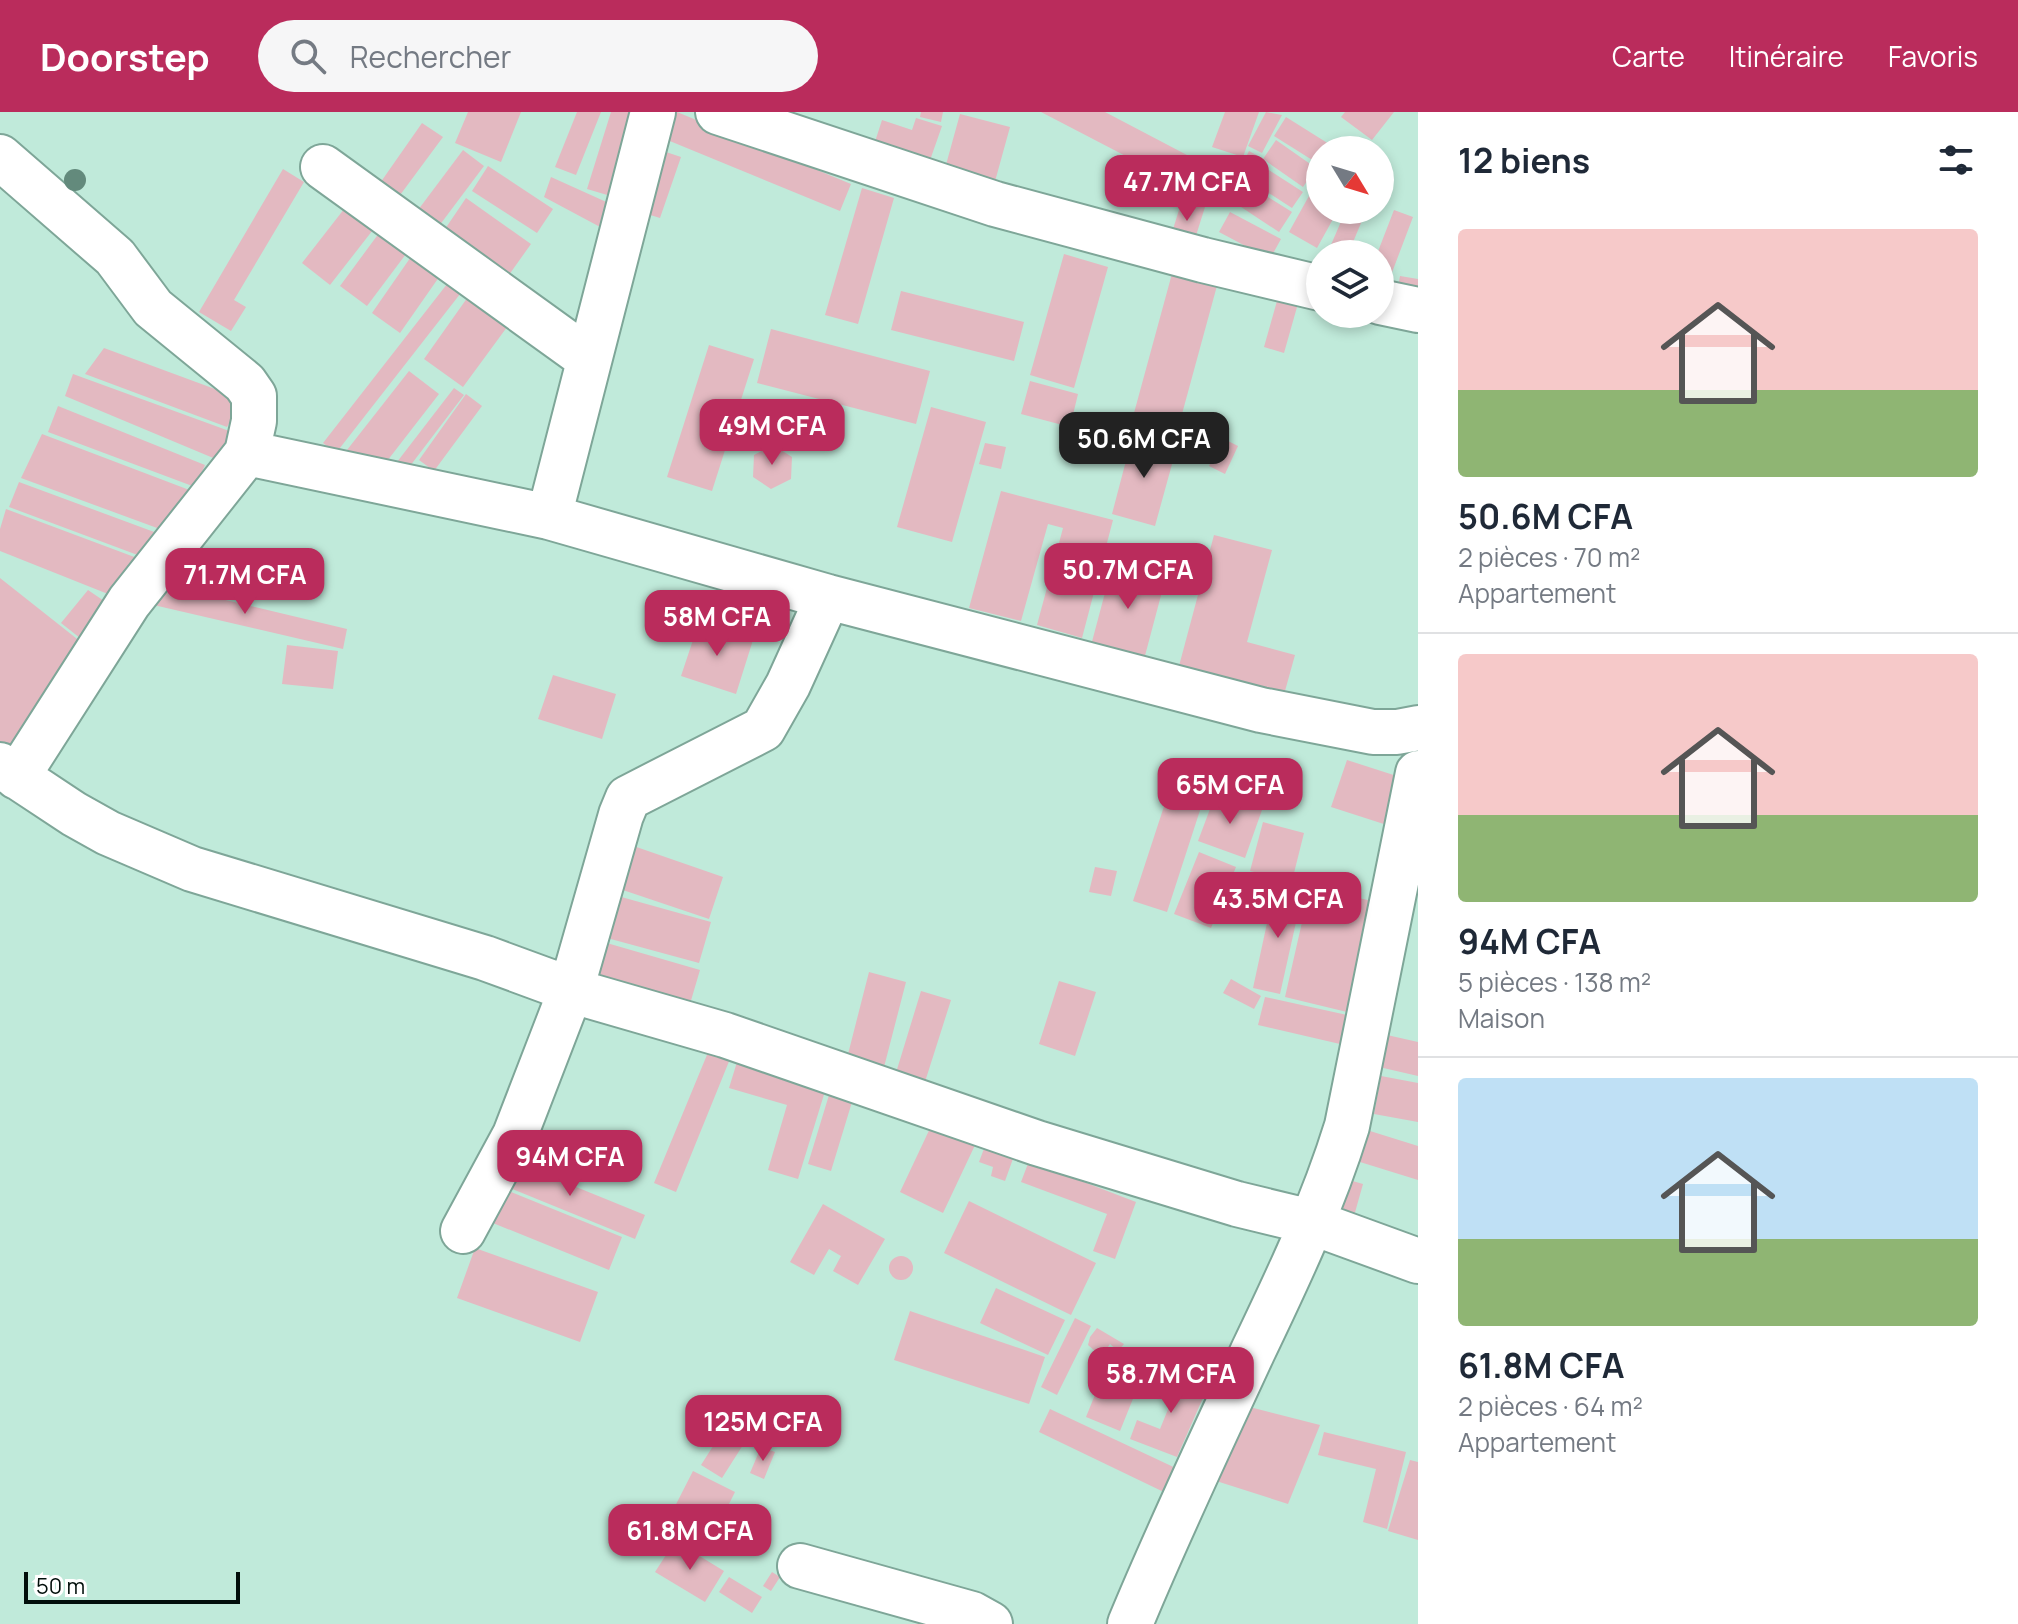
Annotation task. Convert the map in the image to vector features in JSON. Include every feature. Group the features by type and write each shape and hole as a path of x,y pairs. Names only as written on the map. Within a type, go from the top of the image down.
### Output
{"street":[{"path":"549,517 653,112"},
{"path":"730,113 827,150 995,204 1306,285"},
{"path":"0,157 115,257 153,308 245,383 254,396 254,421 247,453 129,602 8,771 74,814 161,857 485,958 571,990 725,1035 1037,1143 1237,1204 1311,1222 1418,1261"},
{"path":"323,167 589,359"},
{"path":"1394,305 1418,310"},
{"path":"247,453 549,517 828,597 1261,710 1373,732 1418,728"},
{"path":"463,1231 515,1135 571,990 628,798 763,729 788,685 828,597"},
{"path":"1130,1624 1166,1535 1289,1275 1326,1189 1347,1126 1418,773"},
{"path":"800,1566 972,1614 990,1624"}],"building":[{"path":"468,112 521,112 501,162 455,143"},
{"path":"577,112 601,112 576,175 555,167"},
{"path":"611,112 640,112 614,197 587,189"},
{"path":"671,112 851,184 840,211 660,137"},
{"path":"921,112 943,112 941,122 920,117"},
{"path":"1041,112 1105,112 1206,165 1193,191"},
{"path":"1225,112 1259,112 1243,157 1212,147"},
{"path":"1266,112 1282,115 1262,153 1248,146"},
{"path":"1345,112 1394,112 1375,136 1367,136 1341,117"},
{"path":"960,114 1010,127 994,185 944,172"},
{"path":"1286,117 1316,136 1306,136 1306,156 1274,136"},
{"path":"916,118 942,126 928,166 873,148 882,120 912,130"},
{"path":"422,123 443,137 389,210 371,196"},
{"path":"1276,140 1306,161 1306,183 1303,187 1263,159"},
{"path":"654,148 681,157 660,218 634,210"},
{"path":"463,150 484,166 430,238 409,222"},
{"path":"1249,151 1260,157 1249,177 1239,171"},
{"path":"1261,165 1303,192 1292,208 1250,181"},
{"path":"488,166 553,209 537,233 472,191"},
{"path":"283,169 304,182 234,300 246,307 231,331 199,312"},
{"path":"551,177 613,205 602,228 544,197"},
{"path":"1247,184 1292,212 1279,232 1235,203"},
{"path":"862,188 894,198 858,324 825,315"},
{"path":"466,198 531,244 506,279 441,235"},
{"path":"1182,200 1205,207 1193,245 1170,239"},
{"path":"1306,201 1306,224 1330,224 1321,240 1306,242 1289,232"},
{"path":"348,204 376,226 330,285 302,263"},
{"path":"1394,210 1413,217 1394,267 1394,240 1382,240 1389,224 1394,224"},
{"path":"1230,212 1281,239 1270,259 1219,232"},
{"path":"1340,224 1361,224 1354,240 1333,240"},
{"path":"385,225 412,246 367,306 340,286"},
{"path":"415,251 444,270 400,333 372,313"},
{"path":"1064,254 1108,267 1074,388 1030,375"},
{"path":"458,270 471,280 336,453 323,443"},
{"path":"1173,270 1218,282 1179,425 1134,413"},
{"path":"1400,276 1418,279 1418,301 1396,297"},
{"path":"901,291 1024,322 1014,361 891,330"},
{"path":"470,294 510,323 463,387 424,359"},
{"path":"1279,294 1299,300 1284,353 1264,347"},
{"path":"771,329 930,371 916,424 757,383"},
{"path":"709,345 754,359 712,491 667,477"},
{"path":"104,348 242,399 227,427 85,374"},
{"path":"409,371 439,394 377,474 347,450"},
{"path":"73,374 232,432 218,460 65,396"},
{"path":"1030,381 1078,394 1070,427 1021,414"},
{"path":"454,388 464,395 407,470 397,462"},
{"path":"466,394 482,406 434,471 419,460"},
{"path":"58,406 205,465 195,487 48,432"},
{"path":"931,407 986,422 952,542 897,527"},
{"path":"42,434 192,491 168,532 21,478"},
{"path":"1133,434 1177,446 1155,526 1112,514"},
{"path":"1222,438 1238,446 1225,474 1209,466"},
{"path":"985,443 1006,447 1001,469 979,464"},
{"path":"773,445 792,457 791,479 771,489 753,477 754,455"},
{"path":"19,482 165,536 151,560 9,507"},
{"path":"1001,491 1113,520 1082,638 1037,625 1063,528 1048,524 1021,621 969,608"},
{"path":"6,509 137,558 123,600 0,551 0,529"},
{"path":"1214,535 1272,550 1247,642 1295,655 1280,709 1175,681"},
{"path":"1115,555 1168,569 1142,667 1089,653"},
{"path":"0,578 86,646 12,751 0,741"},
{"path":"150,582 347,629 343,649 145,603"},
{"path":"88,590 107,603 80,638 61,623"},
{"path":"699,622 753,640 736,694 681,676"},
{"path":"287,645 338,651 333,689 282,684"},
{"path":"553,675 616,694 602,739 538,719"},
{"path":"1347,760 1406,779 1390,826 1331,807"},
{"path":"1170,788 1204,798 1167,912 1133,901"},
{"path":"1216,793 1262,810 1245,858 1198,841"},
{"path":"1263,822 1304,833 1292,881 1250,871"},
{"path":"622,842 723,877 709,919 608,885"},
{"path":"1199,852 1236,867 1211,928 1174,914"},
{"path":"1095,867 1117,871 1111,896 1089,892"},
{"path":"1275,886 1303,891 1280,994 1253,988"},
{"path":"1310,887 1372,901 1347,1012 1285,997"},
{"path":"607,893 711,922 699,963 596,935"},
{"path":"593,939 700,970 687,1014 580,983"},
{"path":"869,972 906,982 883,1071 846,1062"},
{"path":"1231,979 1261,996 1254,1009 1223,993"},
{"path":"1059,981 1096,992 1075,1056 1039,1044"},
{"path":"921,991 951,1000 924,1085 895,1076"},
{"path":"1265,997 1347,1015 1340,1044 1258,1025"},
{"path":"1387,1035 1418,1042 1418,1076 1379,1067"},
{"path":"709,1050 730,1059 676,1192 654,1183"},
{"path":"737,1062 826,1088 798,1179 768,1170 787,1105 729,1088"},
{"path":"1381,1076 1418,1083 1418,1122 1374,1114"},
{"path":"829,1095 852,1102 831,1171 808,1164"},
{"path":"933,1122 976,1143 943,1213 900,1192"},
{"path":"1370,1131 1418,1146 1418,1180 1360,1162"},
{"path":"985,1146 1014,1156 1005,1181 991,1176 993,1167 979,1162"},
{"path":"505,1158 645,1215 635,1239 495,1182"},
{"path":"1029,1161 1136,1202 1115,1259 1093,1251 1107,1214 1021,1182"},
{"path":"1349,1180 1363,1184 1354,1216 1340,1213"},
{"path":"496,1186 622,1237 609,1270 483,1219"},
{"path":"969,1201 1096,1263 1071,1315 944,1253"},
{"path":"823,1204 885,1239 858,1285 833,1271 841,1256 829,1249 814,1275 790,1262"},
{"path":"475,1248 598,1292 580,1342 457,1298"},
{"path":"901,1256 912,1263 913,1268 906,1279 901,1280 890,1273 889,1268 896,1257"},
{"path":"996,1288 1065,1320 1048,1355 980,1323"},
{"path":"910,1311 1045,1357 1029,1404 894,1360"},
{"path":"1075,1318 1091,1326 1057,1395 1041,1387"},
{"path":"1097,1328 1124,1344 1118,1351 1110,1344 1104,1353 1099,1349 1096,1352 1088,1345"},
{"path":"1211,1354 1230,1363 1224,1374 1206,1365"},
{"path":"1111,1355 1145,1369 1120,1431 1086,1417"},
{"path":"1153,1370 1206,1391 1177,1457 1130,1439 1137,1420 1160,1429 1173,1397 1150,1388"},
{"path":"1238,1404 1320,1425 1288,1504 1210,1479"},
{"path":"1050,1409 1182,1471 1170,1495 1039,1432"},
{"path":"722,1432 743,1445 722,1478 701,1465"},
{"path":"1324,1432 1406,1452 1387,1529 1363,1522 1376,1469 1318,1455"},
{"path":"761,1447 775,1452 764,1479 750,1473"},
{"path":"1410,1460 1418,1462 1418,1540 1388,1531"},
{"path":"693,1471 735,1492 711,1540 669,1518"},
{"path":"675,1541 724,1571 705,1602 655,1572"},
{"path":"772,1572 780,1577 771,1591 763,1586"},
{"path":"729,1577 762,1597 752,1613 719,1592"}]}
